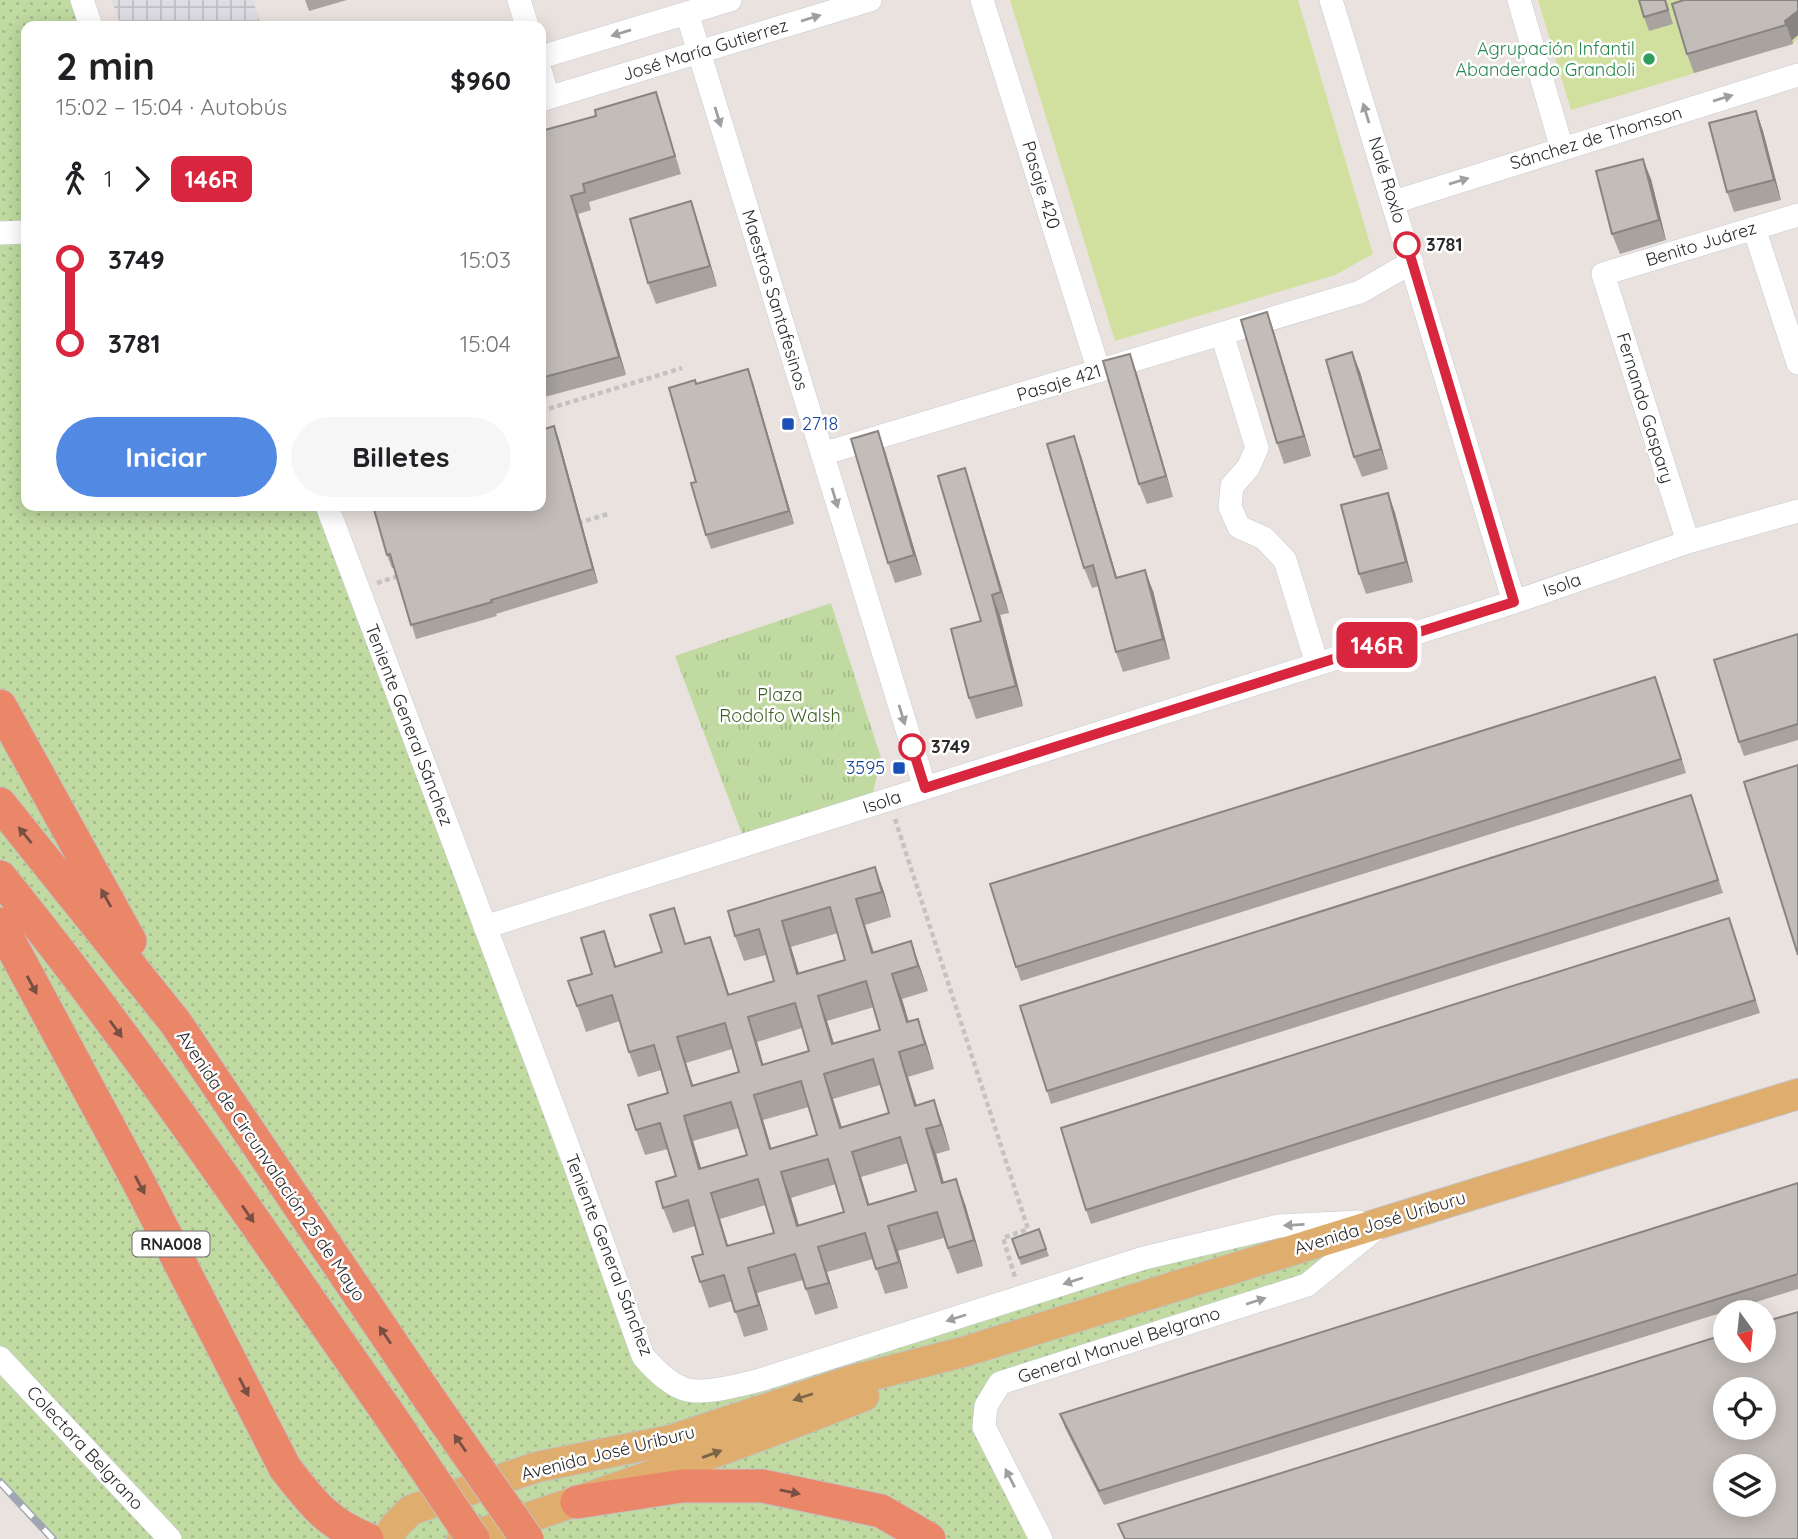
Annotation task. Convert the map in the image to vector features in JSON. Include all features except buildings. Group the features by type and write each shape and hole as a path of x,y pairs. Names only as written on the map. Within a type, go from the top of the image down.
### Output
{"highway":[{"path":"0,706 175,1023"},
{"name":"Avenida de Circunvalación 25 de Mayo","path":"0,804 175,1023 527,1539"},
{"path":"0,877 40,926 154,1081 386,1410 473,1539"},
{"name":"RNA008","path":"0,924 139,1183 285,1468 324,1514 343,1530 367,1539"},
{"path":"577,1502 682,1486 762,1486 881,1511 929,1539"}],"main road":[{"name":"Avenida José Uriburu","path":"387,1539 395,1526 411,1510 537,1467 671,1440 850,1381 963,1352 1798,1094"},
{"name":"Avenida José Uriburu","path":"462,1539 723,1451 865,1396 963,1352"}],"street":[{"path":"82,0 89,21"},
{"path":"519,0 525,21"},
{"path":"546,55 730,0"},
{"name":"José María Gutierrez","path":"546,98 870,0"},
{"name":"Pasaje 420","path":"982,0 1099,371"},
{"name":"Nalé Roxlo","path":"1331,0 1514,602"},
{"path":"1519,0 1562,149"},
{"name":"Maestros Santafesinos","path":"687,13 925,788"},
{"name":"Sánchez de Thomson","path":"1394,201 1798,75"},
{"name":"Benito Juárez","path":"1603,274 1798,215"},
{"path":"1754,228 1798,363"},
{"path":"0,233 21,232"},
{"name":"Pasaje 421","path":"822,454 1360,292 1412,262"},
{"name":"Fernando Gaspary","path":"1603,274 1688,542"},
{"path":"1222,334 1257,448 1248,468 1233,486 1230,507 1239,527 1264,538 1285,560 1317,664"},
{"name":"Teniente General Sánchez","path":"329,511 575,1165 643,1356 659,1374 687,1390 726,1388 760,1380 1144,1258 1279,1226 1386,1220"},
{"name":"Isola","path":"485,927 1514,602 1688,542 1798,511"},
{"name":"General Manuel Belgrano","path":"1041,1539 984,1427 986,1406 1000,1383 1307,1285 1386,1220"},
{"name":"Colectora Belgrano","path":"0,1358 170,1539"}],"path":[{"path":"546,409 681,368"},
{"path":"568,526 608,514"},
{"path":"358,589 410,573"},
{"path":"888,800 1028,1229 1003,1238 1021,1298"}],"shaded area":[{"path":"112,0 253,0 259,21 119,21"}],"green space":[{"path":"0,0 82,0 89,21 21,21 21,511 329,511 643,1356 687,1390 1144,1258 1386,1221 1307,1285 1000,1383 986,1406 1041,1539 53,1539 0,1482"},
{"path":"1010,0 1298,0 1373,254 1335,275 1115,341"},
{"name":"Agrupación Infantil Abanderado Grandoli","path":"1538,0 1798,0 1798,38 1793,44 1571,110"},
{"name":"Plaza Rodolfo Walsh","path":"831,603 881,758 873,793 742,834 675,656"}],"railway":[{"path":"0,1482 53,1539"}],"bus line":[{"name":"146R","path":"912,747 925,788 1514,602 1407,245"}],"place":[{"name":"Agrupación Infantil Abanderado Grandoli","path":"1649,59"},
{"name":"3781","path":"1407,245"},
{"name":"2718","path":"788,424"},
{"name":"3749","path":"912,747"},
{"name":"3595","path":"899,768"}]}
